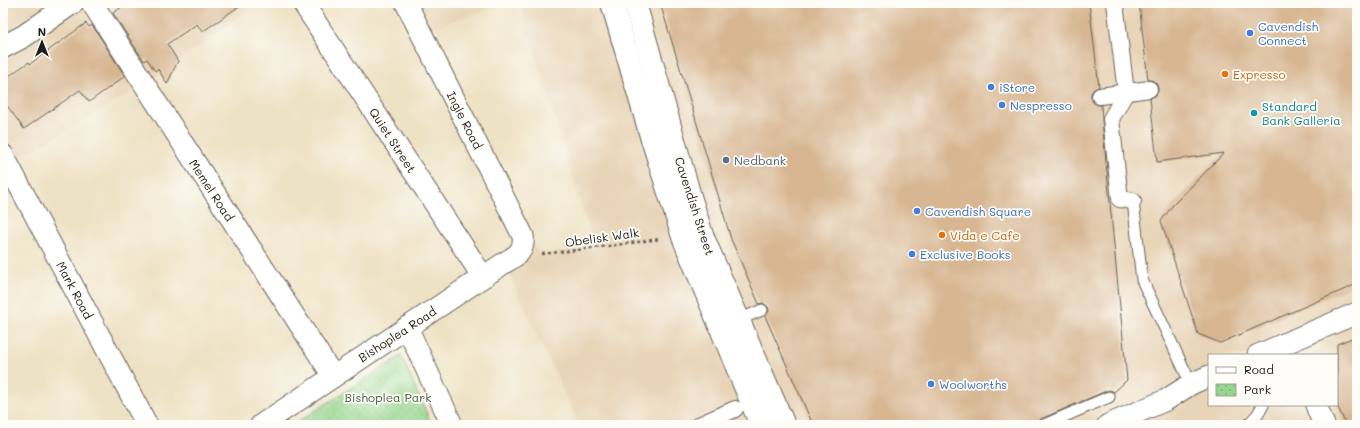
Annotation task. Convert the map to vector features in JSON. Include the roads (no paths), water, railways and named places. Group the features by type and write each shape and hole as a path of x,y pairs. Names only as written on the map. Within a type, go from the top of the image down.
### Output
{"street":[{"path":"3,47 24,36 72,3"},
{"name":"Memel Road","path":"92,3 333,376"},
{"name":"Quiet Street","path":"303,3 483,277"},
{"name":"Ingle Road","path":"406,3 523,236"},
{"name":"Cavendish Street","path":"612,3 651,136 683,237 761,425"},
{"name":"Cavendish Street","path":"635,3 702,235 784,425"},
{"path":"1115,3 1126,92 1111,119 1120,199 1133,201"},
{"path":"1100,96 1149,89"},
{"name":"Mark Road","path":"3,155 148,425"},
{"name":"Bishoplea Road","path":"261,425 518,254 524,243 523,236"},
{"path":"1263,354 1292,348 1357,313"},
{"path":"407,327 452,425"},
{"path":"1108,425 1166,400 1200,380"},
{"path":"1316,406 1324,425"},
{"path":"699,425 735,409"}],"lane":[{"path":"1133,201 1142,280 1200,380"},
{"path":"738,320 762,310"},
{"path":"1044,425 1109,397"},
{"path":"1248,425 1258,414 1262,406"}],"place":[{"name":"Cavendish Connect","path":"1250,33"},
{"name":"Expresso","path":"1225,74"},
{"name":"iStore","path":"991,87"},
{"name":"Nespresso","path":"1002,105"},
{"name":"Standard Bank Galleria","path":"1254,113"},
{"name":"Nedbank","path":"726,160"},
{"name":"Cavendish Square","path":"917,211"},
{"name":"Vida e Cafe","path":"942,235"},
{"name":"Exclusive Books","path":"912,254"},
{"name":"Woolworths","path":"931,384"}],"park label":[{"name":"Bishoplea Park","path":"388,397"}]}
